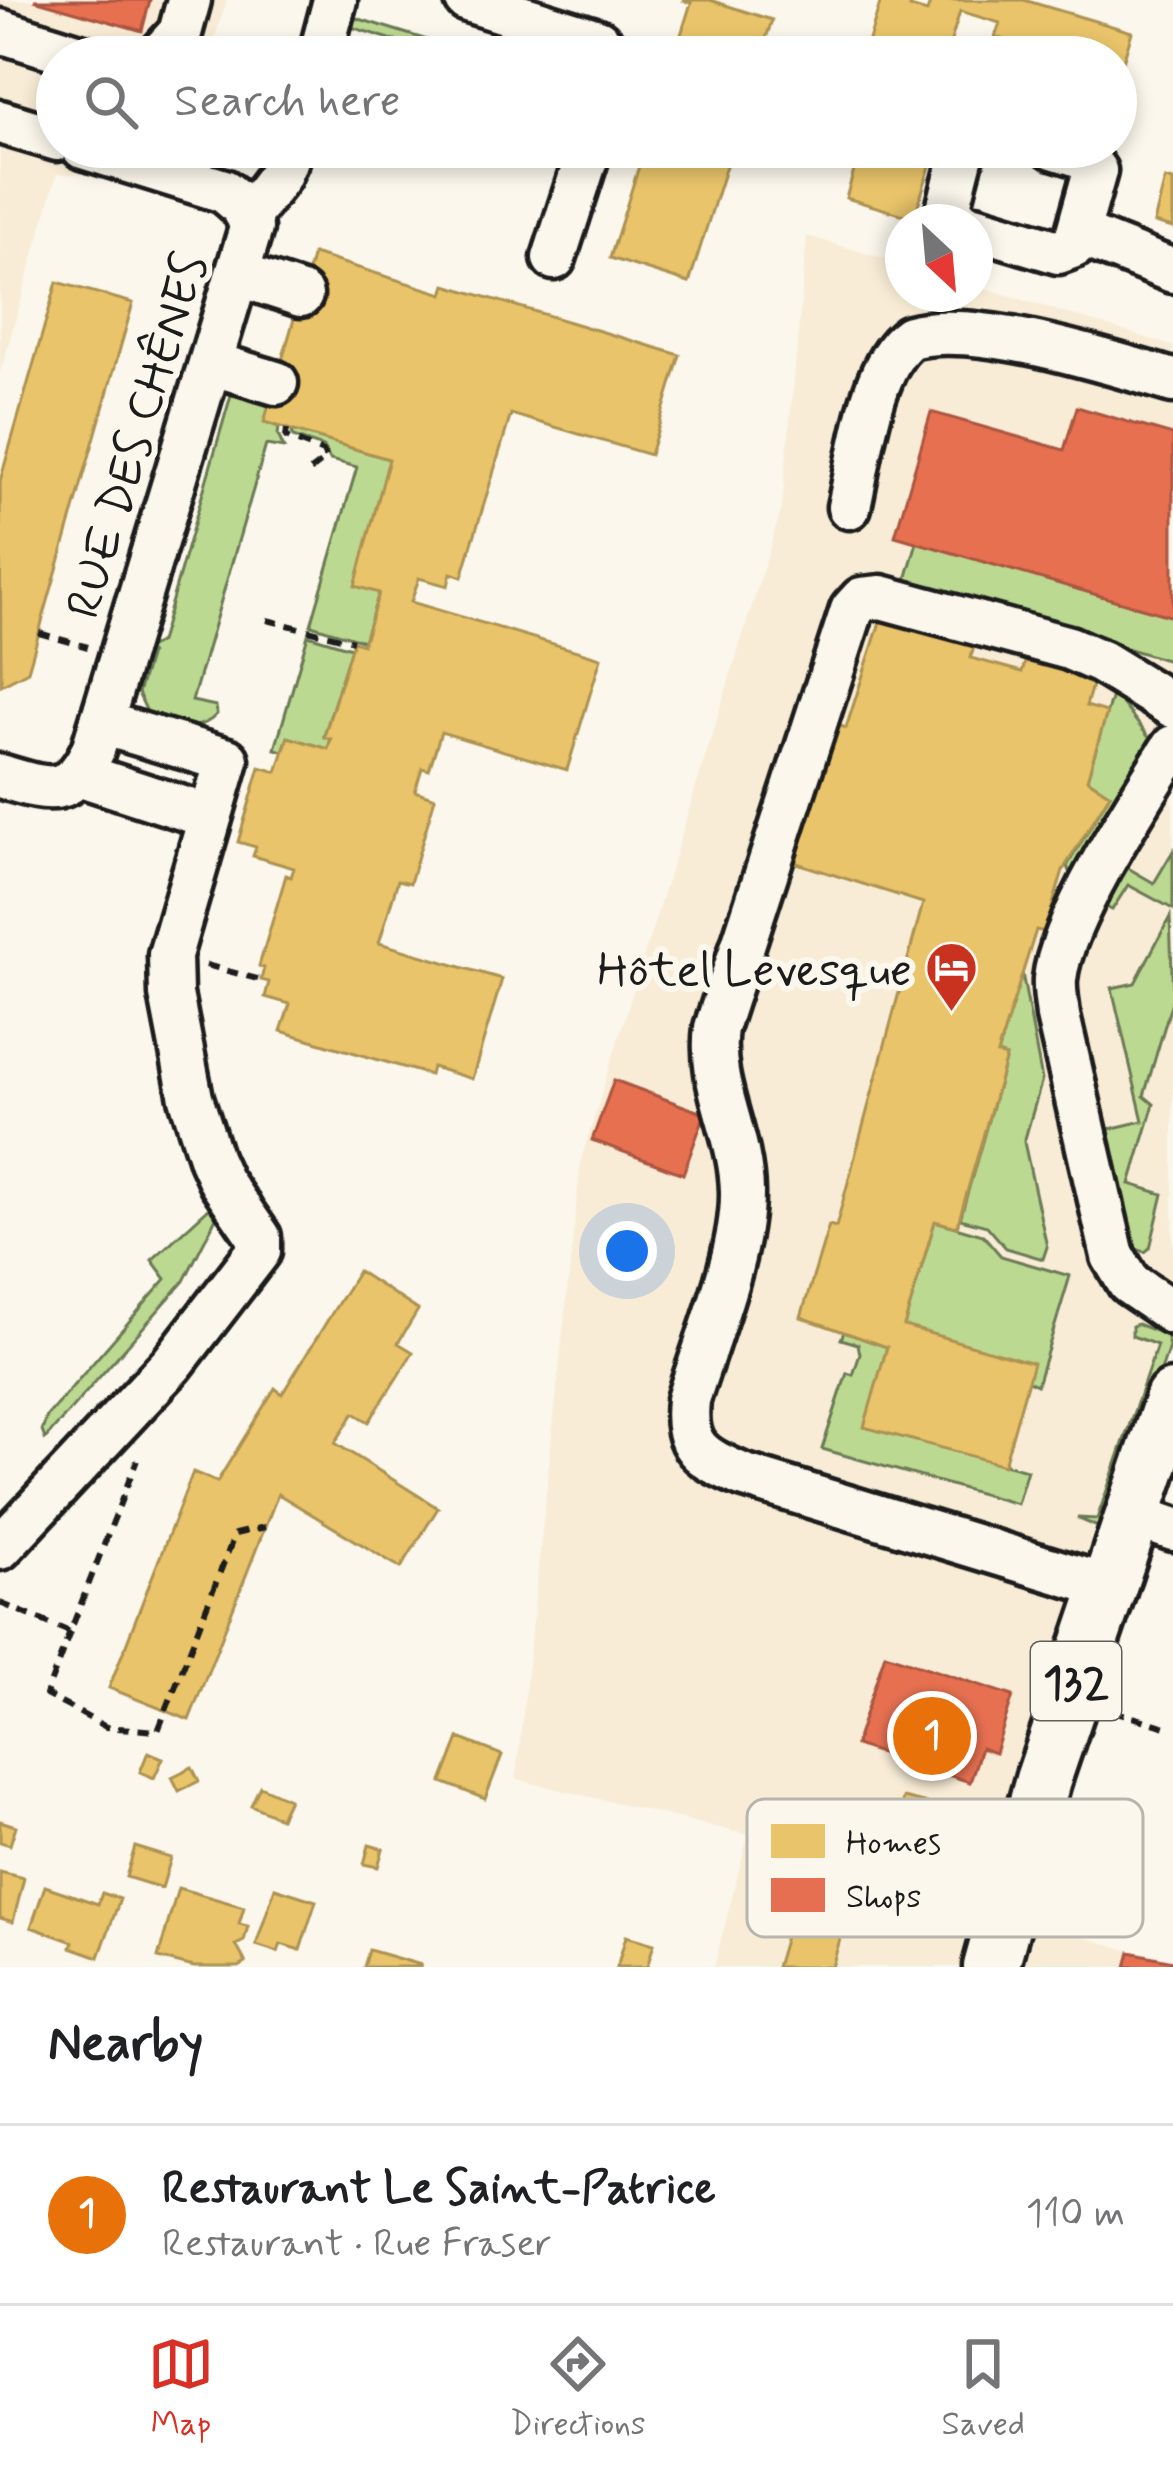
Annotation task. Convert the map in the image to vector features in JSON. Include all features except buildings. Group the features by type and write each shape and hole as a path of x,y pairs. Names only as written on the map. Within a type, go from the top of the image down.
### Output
{"main road":[{"name":"132","path":"1038,1799 1108,1587 1153,1522 1173,1398"},
{"name":"132","path":"992,1967 1000,1937"}],"street":[{"path":"178,36 189,0"},
{"path":"326,36 335,0"},
{"path":"467,0 585,36"},
{"path":"0,31 36,42"},
{"path":"0,122 36,133"},
{"name":"RUE DES CHÊNES","path":"81,775 102,723 251,228 249,216 224,191 150,168"},
{"path":"249,216 283,168"},
{"path":"554,258 583,168"},
{"path":"948,204 957,168"},
{"path":"993,232 1067,252 1080,234 1093,168"},
{"path":"1080,234 1173,271"},
{"path":"237,274 301,296"},
{"path":"849,507 888,358 910,338 960,334 1024,343 1173,381"},
{"path":"210,363 276,383"},
{"path":"1108,1587 742,1475 693,1447 685,1426 688,1400 740,1227 742,1191 730,1112 712,1060 716,1028 852,610 862,598 881,597 1070,648 1173,706"},
{"path":"0,1548 114,1429 214,1314 259,1251 259,1237 211,1160 191,1099 171,994 170,956 227,760 102,723"},
{"path":"1173,747 1091,888 1054,982 1113,1256 1129,1283 1173,1313"},
{"path":"0,776 53,789 81,775 210,817"}],"path":[{"path":"287,429 286,437 323,452 326,459 310,471"},
{"path":"267,620 353,641"},
{"path":"39,633 97,649"},
{"path":"170,956 261,980"},
{"path":"114,1429 137,1461 46,1695 106,1726 158,1731 235,1534 265,1527"},
{"path":"0,1604 70,1632"},
{"path":"1102,1708 1173,1729"}],"shaded area":[{"path":"0,0 227,0 215,36 36,36 36,168 172,168 170,173 57,174 0,374"},
{"path":"807,236 885,259 885,312 993,312 993,291 1173,346 1173,1336 1015,1799 747,1799 747,1835 516,1779 581,1160 782,508"},
{"path":"747,1839 747,1937 971,1937 964,1967 714,1967"},
{"path":"1028,1937 1083,1937 1173,1963 1173,1967 1021,1967"}],"green space":[{"path":"353,17 414,36 380,36 351,27"},
{"path":"233,388 272,397 265,422 279,427 284,448 266,445 192,701 216,706 217,714 201,725 184,725 147,712 138,693 150,654 144,650 160,642"},
{"path":"292,430 389,459 379,593 364,641 311,625 357,467 330,460 323,447 293,437"},
{"path":"917,542 1173,617 1173,662 905,583"},
{"path":"308,635 351,648 324,736 331,739 328,749 288,737 283,751 275,749"},
{"path":"1113,692 1151,740 1071,877 1067,866 1110,794 1087,779"},
{"path":"1173,851 1173,909 1128,885 1112,910 1104,906 1128,868 1154,883"},
{"path":"1170,917 1173,998 1144,1096 1154,1104 1130,1184 1163,1194 1145,1252 1133,1248 1109,1129 1143,1121 1112,988 1135,983"},
{"path":"1022,973 1042,1080 1024,1142 1047,1247 1043,1259 1006,1248 987,1226 960,1219 1006,1057 997,1054"},
{"path":"209,1208 217,1211 216,1218 184,1281 45,1439 42,1431 47,1416 166,1279 152,1260"},
{"path":"935,1221 983,1235 1001,1256 1070,1276 1037,1385 904,1326"},
{"path":"1132,1326 1166,1335 1169,1347 1107,1531 1077,1518 1097,1519 1157,1345 1132,1336"},
{"path":"844,1332 887,1347 865,1427 1027,1470 1017,1504 822,1449 847,1373 853,1375 860,1354 858,1344 841,1339"}],"place":[{"name":"Hôtel Levesque","path":"951,1014"},
{"name":"Restaurant Le Saint-Patrice","path":"932,1736"}]}
